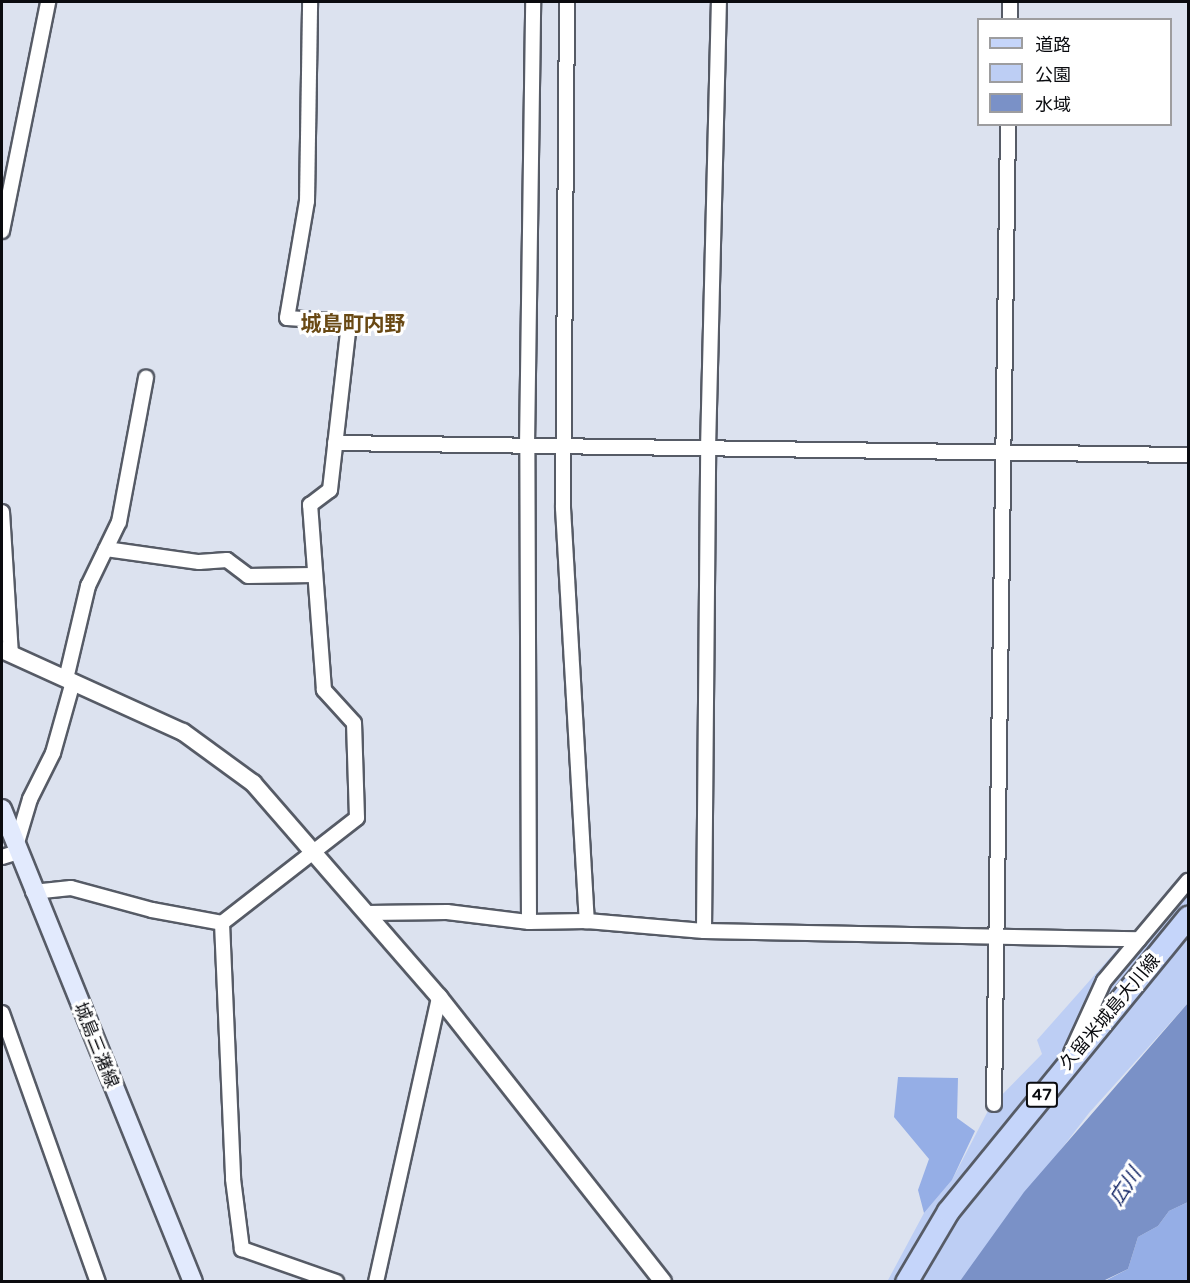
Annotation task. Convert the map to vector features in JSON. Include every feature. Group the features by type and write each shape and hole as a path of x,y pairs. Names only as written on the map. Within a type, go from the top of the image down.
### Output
{"main road":[{"name":"城島三潴線","path":"2,808 12,852 33,892 193,1281"},
{"name":"久留米城島大川線","path":"906,1281 948,1211 1188,917"}],"street":[{"path":"2,231 48,2"},
{"path":"33,892 71,888 152,910 222,923 357,818 354,723 324,690 313,575 310,505 330,490 349,322 287,318 307,201 310,2"},
{"path":"529,922 529,447 533,2"},
{"path":"567,2 561,447 587,921"},
{"path":"704,931 708,449 719,2"},
{"path":"1010,2 1010,18"},
{"path":"994,1104 1008,126"},
{"path":"12,852 30,799 53,753 70,680 82,604 122,512 146,378"},
{"path":"335,443 1188,455"},
{"path":"2,512 6,652 156,718 210,748 254,783 439,997 663,1281"},
{"path":"106,549 200,561 227,560 248,576 313,575"},
{"path":"1070,1061 1071,1047 1104,981 1188,881"},
{"path":"368,913 447,912 529,922 587,921 704,931 1139,939"},
{"path":"222,923 233,1179 242,1249 336,1281"},
{"path":"376,1281 439,997"},
{"path":"2,1013 98,1281"}],"green space":[{"path":"1188,885 1188,907 1075,1044 1106,983"},
{"path":"1188,931 1188,1003 1089,1113 960,1281 915,1282 967,1197"},
{"path":"1123,943 1129,946 1062,1058 899,1281 887,1282 924,1213 952,1180 990,1107 1042,1054 1037,1040"}],"shaded area":[{"path":"898,1077 958,1078 957,1118 975,1131 952,1180 924,1213 918,1190 929,1159 894,1117"},
{"path":"1188,1202 1188,1281 1103,1282 1128,1269 1138,1237 1158,1226 1169,1211"}],"water":[{"name":"広川","path":"1188,1003 1188,1202 1169,1211 1158,1226 1138,1237 1128,1269 1103,1281 960,1281 1024,1192"}],"district":[{"name":"城島町内野","path":"353,325"}]}
